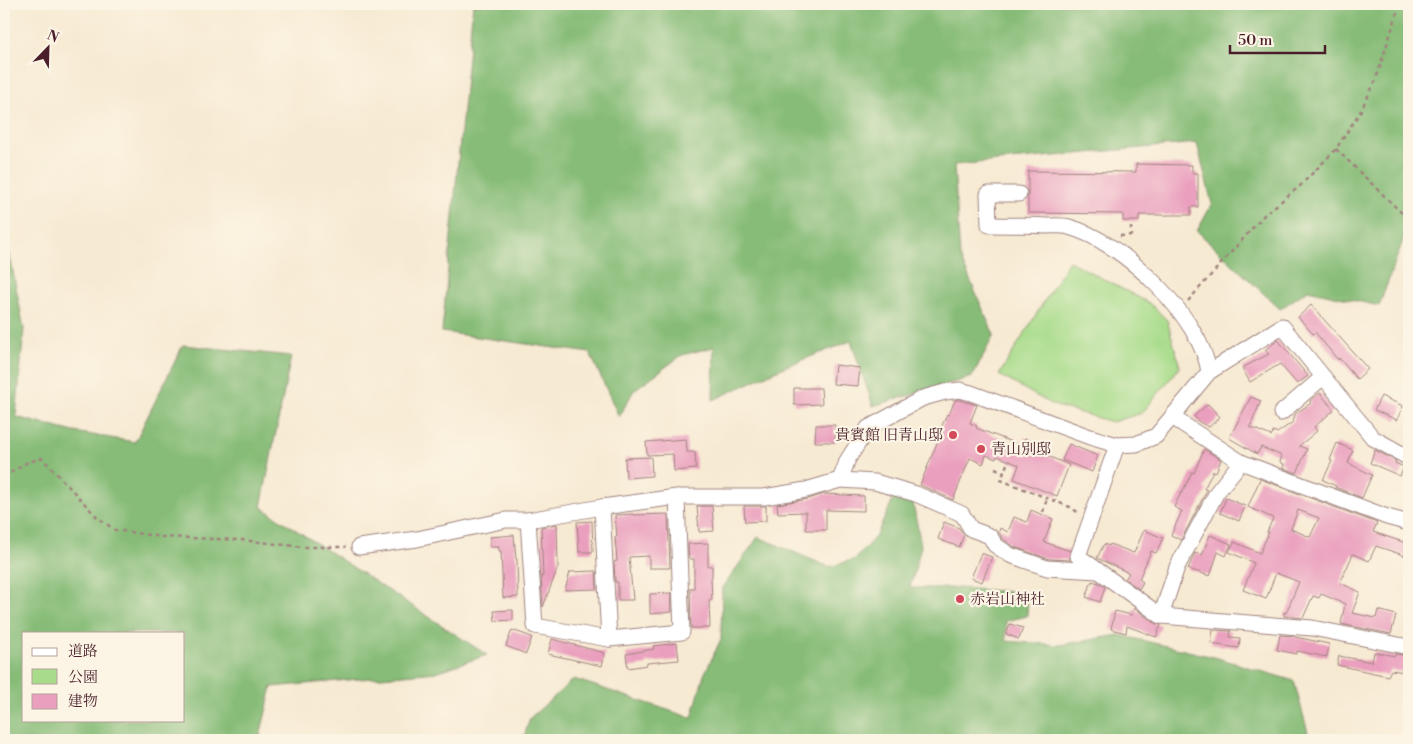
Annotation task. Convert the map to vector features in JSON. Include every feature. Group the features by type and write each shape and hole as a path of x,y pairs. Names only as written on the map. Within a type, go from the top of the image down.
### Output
{"street":[{"path":"1019,194 988,194 989,225 1068,227 1085,233 1123,255 1152,281 1179,311 1199,340 1207,359 1209,372"},
{"path":"840,480 848,459 868,428 923,398 960,390 1090,438 1117,445 1136,444 1156,436 1209,372 1282,326 1373,438 1409,458"},
{"path":"1281,413 1323,377"},
{"path":"1172,417 1241,462 1387,517 1409,523"},
{"path":"1117,445 1078,556 1161,616 1312,628 1409,647"},
{"path":"1161,616 1177,568 1217,492 1241,462"},
{"path":"359,547 417,539 506,520 528,520 602,507 677,497 764,497 806,490 840,480 875,482 916,494 962,514 971,528 990,536 996,545 1010,555 1047,568 1098,571"},
{"path":"528,520 535,626 609,639 682,632 677,497"},
{"path":"602,507 609,639"}],"path":[{"path":"1179,311 1264,215 1300,186 1336,149 1360,112 1375,82 1400,4"},
{"path":"1336,149 1409,220"},
{"path":"4,478 26,463 42,458 98,518 115,530 162,538 242,540 303,547 359,547"},
{"path":"1007,464 1000,480 1070,507 1090,521"},
{"path":"995,468 1004,472"},
{"path":"1042,512 1047,498"}],"green space":[{"path":"473,4 1404,4 1409,9 1409,217 1402,243 1379,306 1308,290 1280,309 1197,231 1212,204 1197,143 954,165 960,257 994,335 972,377 873,406 851,341 784,367 713,400 714,347 682,355 634,390 619,417 590,353 442,332"},
{"path":"4,239 9,251 24,329 16,417 74,432 135,442 183,345 291,356 261,507 487,655 436,672 272,687 259,740 4,740"},
{"path":"1069,261 1149,303 1167,320 1180,367 1142,413 1112,422 1053,405 999,375"},
{"path":"912,497 921,546 910,588 960,588 1028,593 1027,616 1006,621 1006,641 1059,645 1119,635 1218,658 1294,681 1310,740 523,740 530,718 574,679 692,718 704,675 721,639 722,589 758,537 829,567 855,559 876,536 894,498"}],"building":[{"path":"1136,164 1192,165 1192,173 1198,173 1198,207 1191,207 1191,215 1139,215 1139,221 1123,221 1123,214 1028,213 1028,171 1136,172"},
{"path":"1311,305 1368,369 1357,379 1339,358 1338,360 1315,332 1313,334 1298,317"},
{"path":"1278,340 1308,376 1297,384 1280,364 1250,382 1242,368 1269,354 1265,350"},
{"path":"835,365 860,368 858,386 833,384"},
{"path":"794,388 821,388 822,404 794,405"},
{"path":"1320,393 1334,410 1314,427 1317,431 1299,446 1307,449 1297,473 1283,468 1284,464 1280,462 1282,456 1261,447 1257,454 1229,438 1251,397 1261,401 1250,427 1271,436 1274,431 1277,433 1293,422 1295,414 1311,403 1310,401"},
{"path":"1381,396 1403,406 1397,420 1374,410"},
{"name":"青山別邸","path":"955,400 977,405 970,423 977,426 976,428 1022,446 1025,438 1038,444 1036,451 1069,465 1057,496 1014,479 1019,465 997,456 996,459 986,455 983,464 970,458 953,500 920,485 939,438 937,437"},
{"path":"1208,404 1220,417 1209,427 1199,422 1194,416"},
{"path":"816,425 835,425 835,442 815,442"},
{"path":"686,439 687,452 695,452 696,469 674,471 673,454 647,455 646,442"},
{"path":"1337,443 1353,450 1348,463 1372,475 1362,498 1323,480 1332,461 1330,460"},
{"path":"1069,444 1098,456 1092,472 1062,460"},
{"path":"1204,449 1221,460 1216,472 1213,471 1204,489 1207,490 1181,540 1171,535 1182,511 1174,507 1192,472 1194,473"},
{"path":"1375,450 1404,467 1400,476 1370,463"},
{"path":"651,457 652,476 626,478 625,458"},
{"path":"1260,479 1377,523 1373,532 1409,544 1409,557 1376,546 1369,561 1353,554 1340,583 1360,592 1352,613 1376,618 1378,610 1396,615 1391,634 1341,624 1345,604 1321,594 1319,598 1313,596 1303,618 1284,616 1284,612 1286,613 1299,582 1276,573 1266,599 1243,590 1254,563 1229,552 1234,542 1260,553 1273,518 1248,507","holes":["1298,510 1319,518 1310,537 1291,529"]},
{"path":"824,494 864,496 864,511 826,510 826,530 806,530 806,512 778,513 777,504 808,499"},
{"path":"1226,498 1245,506 1239,521 1220,513"},
{"path":"697,506 712,506 714,531 699,532"},
{"path":"744,506 766,506 766,521 745,522"},
{"path":"1031,510 1053,519 1044,542 1070,551 1070,560 1049,559 1014,547 1002,538 999,532 1000,528 1008,532 1014,517 1027,522"},
{"path":"668,514 670,568 649,568 649,556 629,557 633,600 618,600 618,582 615,582 614,562 617,561 615,515"},
{"path":"592,521 593,552 579,552 577,522"},
{"path":"944,522 959,528 964,535 959,547 938,539"},
{"path":"557,524 558,567 543,607 541,527"},
{"path":"1144,530 1163,538 1156,553 1151,551 1139,579 1143,582 1139,589 1125,579 1129,573 1097,558 1104,544 1109,546 1110,544 1134,553"},
{"path":"514,535 518,597 503,598 501,551 499,551 499,547 490,547 490,537"},
{"path":"1210,535 1231,544 1226,556 1218,552 1210,576 1188,569 1195,553 1202,555"},
{"path":"708,543 708,566 712,566 712,600 709,600 710,628 691,628 690,588 694,588 694,559 689,559 688,544"},
{"path":"981,553 992,557 982,582 971,578"},
{"path":"596,571 597,589 565,590 570,572"},
{"path":"1092,581 1105,587 1100,602 1086,597"},
{"path":"671,593 672,612 650,614 650,594"},
{"path":"1134,608 1156,624 1161,625 1156,637 1127,626 1126,633 1111,629 1115,611 1132,615"},
{"path":"513,610 513,620 495,621 494,611"},
{"path":"1010,624 1023,628 1019,639 1006,634"},
{"path":"512,630 532,637 526,654 506,646"},
{"path":"1213,630 1231,631 1230,637 1240,638 1239,648 1211,644"},
{"path":"1280,635 1295,636 1329,644 1327,657 1297,651 1297,654 1277,650"},
{"path":"552,639 605,653 602,666 548,654"},
{"path":"677,643 679,660 647,663 647,665 628,668 626,654 654,649 653,646"},
{"path":"1374,652 1395,656 1395,654 1409,656 1409,670 1406,669 1405,672 1391,670 1388,676 1337,665 1339,656 1372,662"}],"place":[{"name":"貴賓館 旧青山邸","path":"953,435"},
{"name":"青山別邸","path":"981,449"},
{"name":"赤岩山神社","path":"960,599"}]}
